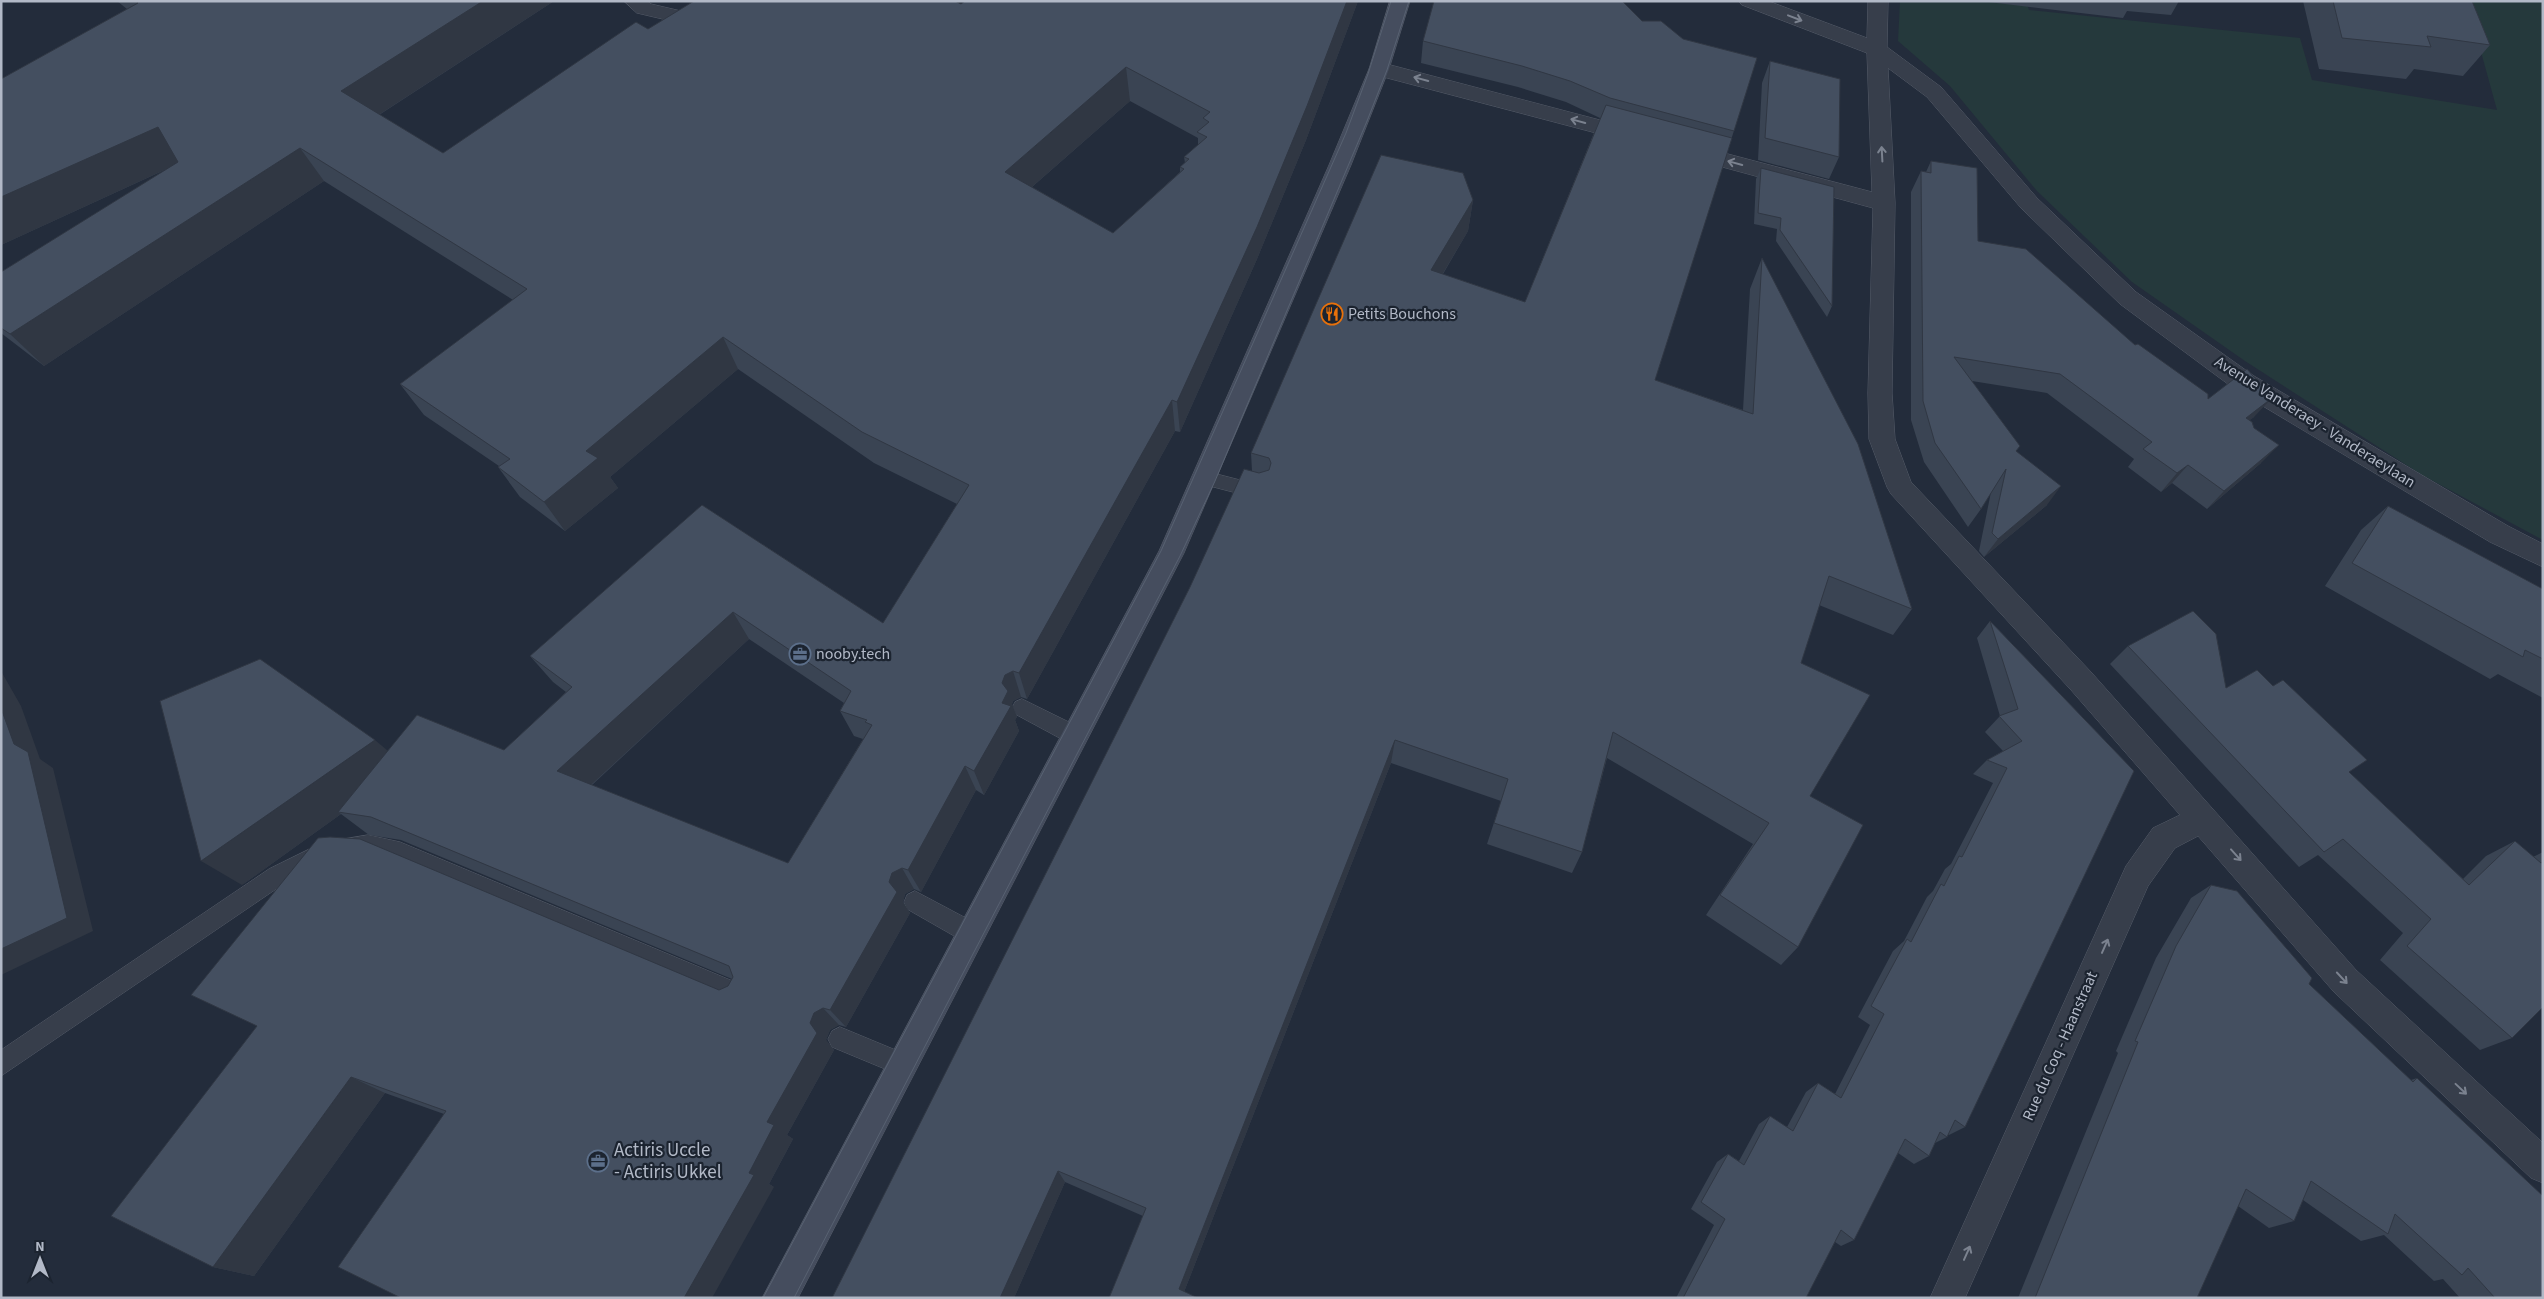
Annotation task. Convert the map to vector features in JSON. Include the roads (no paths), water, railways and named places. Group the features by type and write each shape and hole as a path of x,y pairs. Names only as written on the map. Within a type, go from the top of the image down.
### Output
{"main road":[{"path":"779,1298 1171,554 1340,165 1379,70 1400,1"}],"street":[{"path":"634,1 644,9 684,18 714,1"},
{"name":"Avenue Vanderaey - Vanderaeylaan","path":"1749,1 1877,49 1934,92 2029,203 2128,298 2245,383 2499,534 2543,556"},
{"path":"1878,1 1877,49 1884,202 1880,393 1882,439 1900,487 2080,681 2344,981 2543,1166"},
{"path":"1379,70 1884,202"},
{"name":"Rue du Coq - Haanstraat","path":"1947,1298 2137,876 2164,838 2203,819"}],"lane":[{"path":"1205,478 1260,492"},
{"path":"1022,708 1074,735"},
{"path":"1,1064 276,876 308,858 338,847 368,845 392,849 739,995"},
{"path":"915,902 972,933"},
{"path":"840,1039 902,1064"}],"tram line":[{"path":"763,1298 1161,551 1346,133 1368,74 1391,1"},
{"path":"794,1298 1180,556 1215,481 1367,121 1387,70 1409,1"}],"place":[{"name":"Petits Bouchons","path":"1332,314"},
{"name":"nooby.tech","path":"800,654"},
{"name":"Actiris Uccle - Actiris Ukkel","path":"598,1161"}]}
